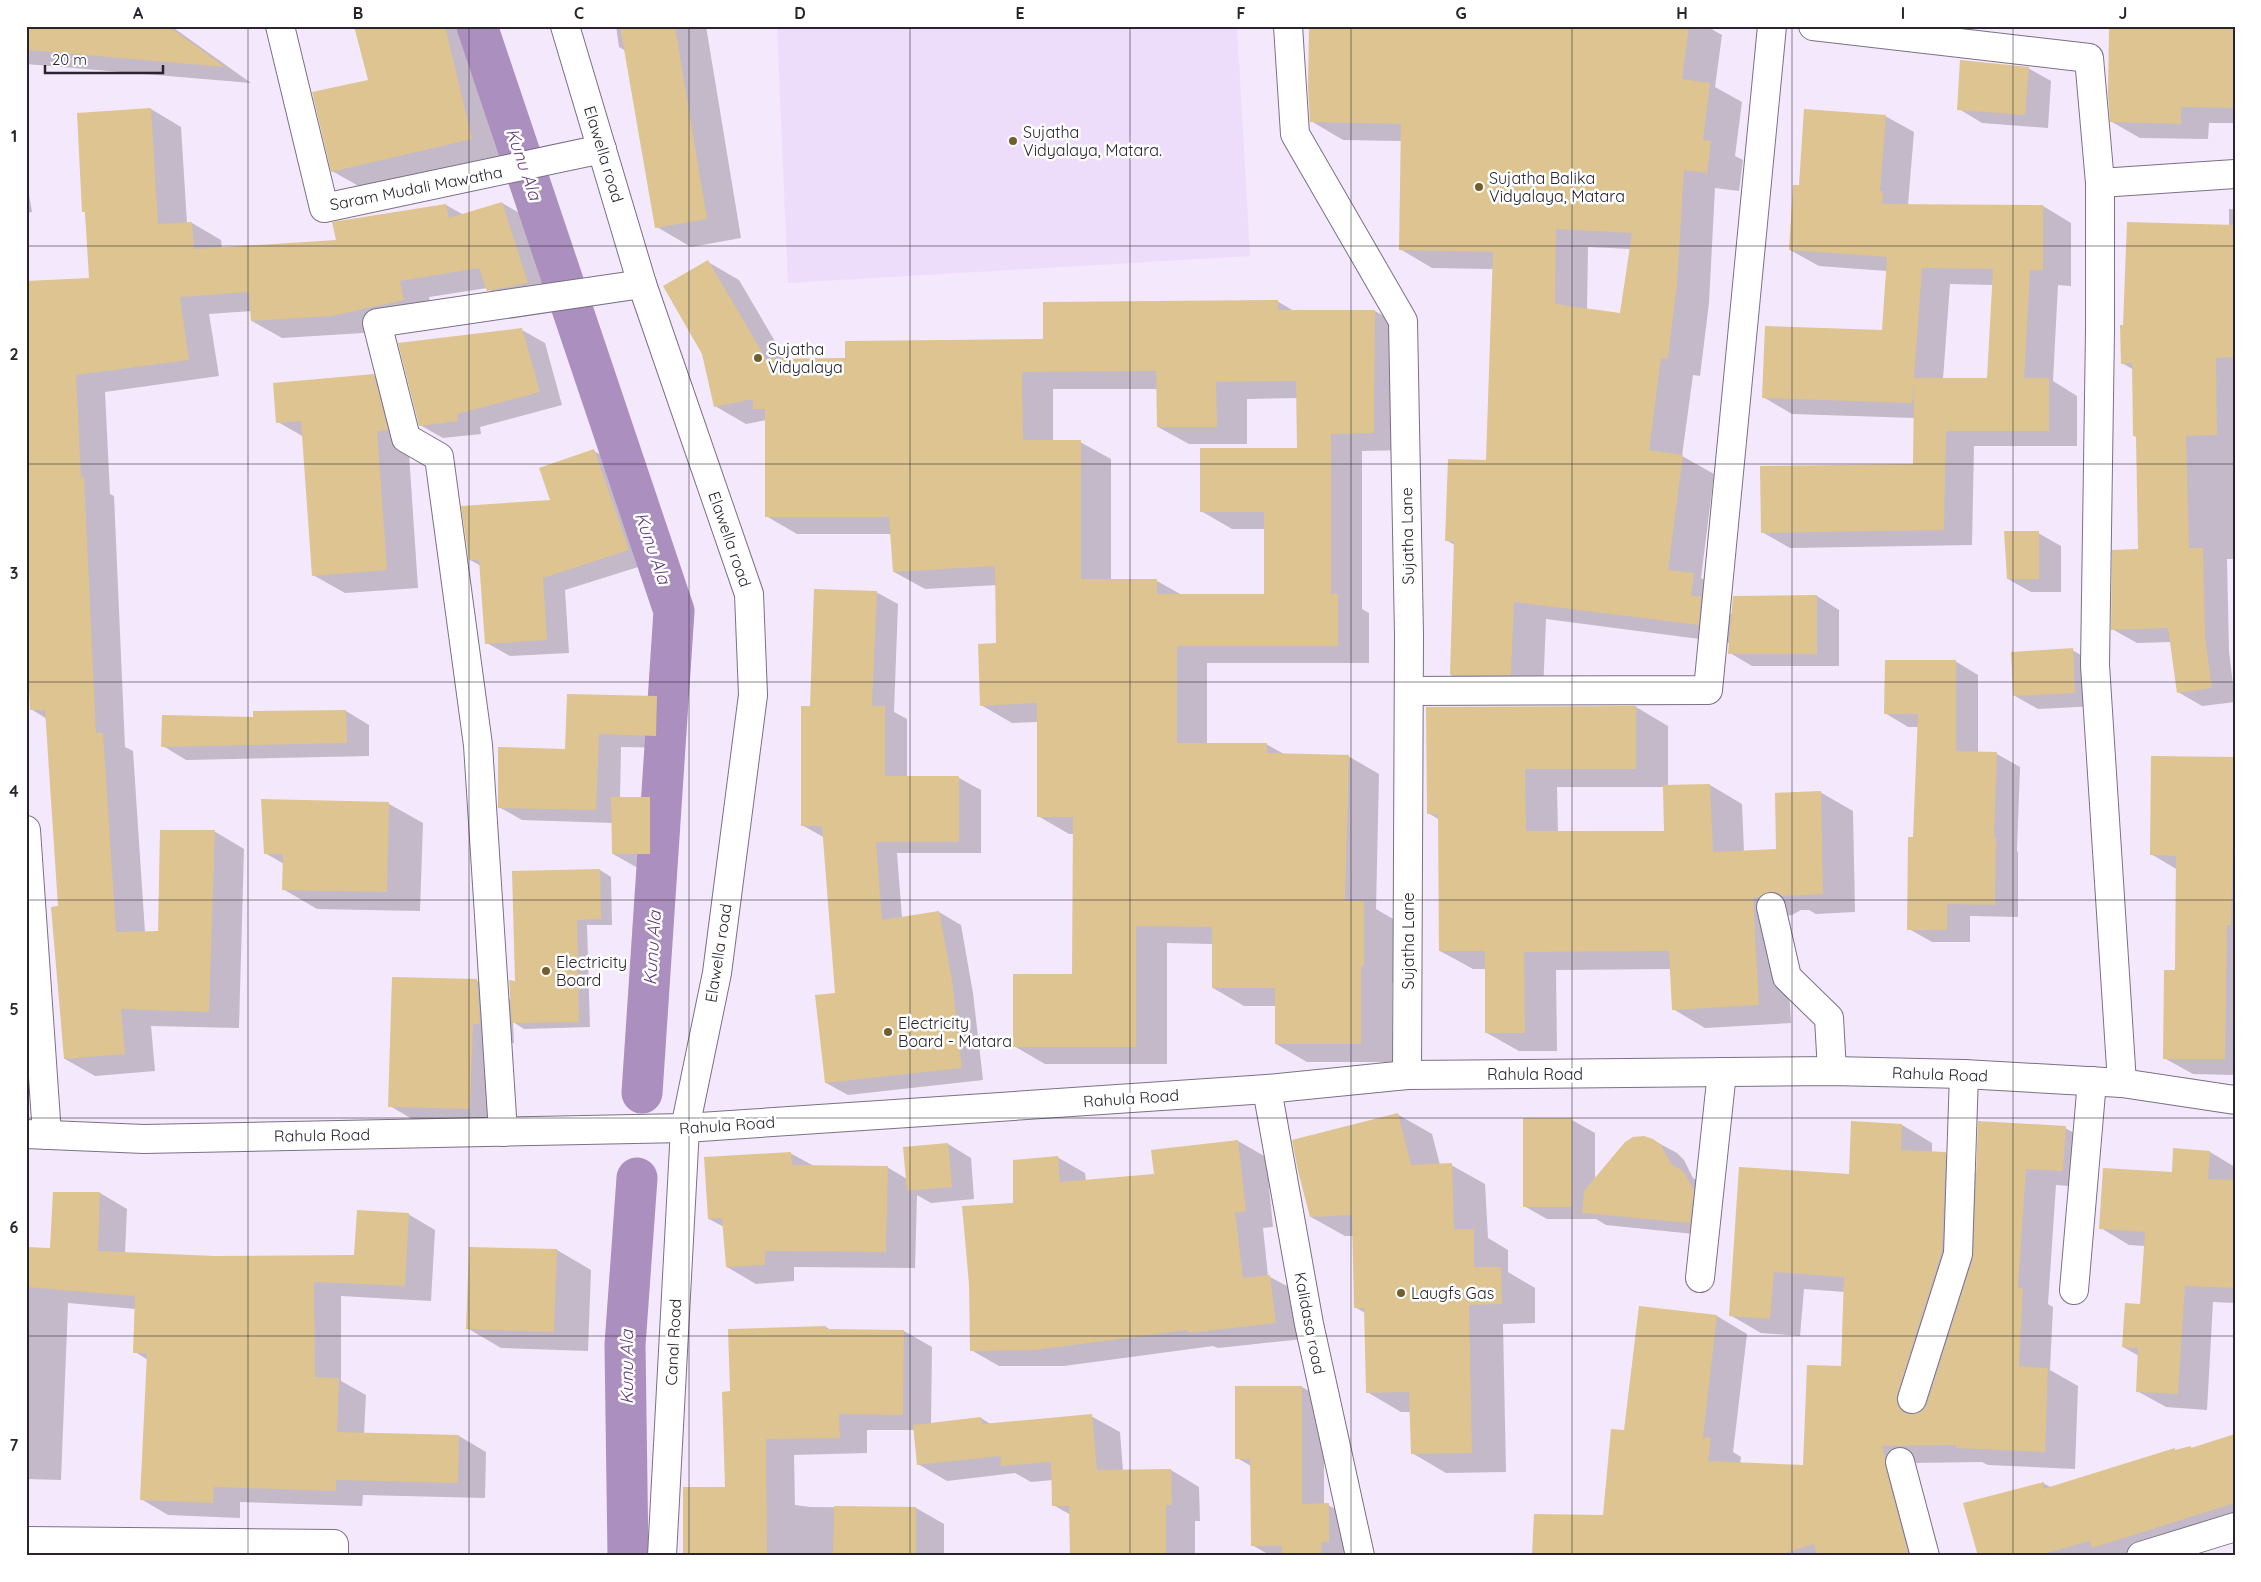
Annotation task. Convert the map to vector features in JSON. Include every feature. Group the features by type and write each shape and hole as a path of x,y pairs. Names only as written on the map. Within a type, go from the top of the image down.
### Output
{"street":[{"name":"Saram Mudali Mawatha","path":"280,26 324,208 602,149"},
{"name":"Elawella road","path":"565,26 642,284 749,594 753,695 717,974 685,1128"},
{"name":"Sujatha Lane","path":"1288,26 1295,134 1403,321 1409,691 1407,1075"},
{"path":"1409,691 1708,690 1772,26"},
{"path":"1813,26 2089,58 2100,184 2095,665 2122,1083"},
{"path":"2100,184 2235,174"},
{"path":"503,1132 478,745 439,457 406,438 377,323 642,284"},
{"path":"26,830 37,1134"},
{"path":"1771,907 1787,977 1829,1018 1832,1071"},
{"name":"Rahula Road","path":"37,1134 144,1139 685,1128 1267,1089 1407,1075 1832,1071 1964,1074 2122,1083 2235,1100"},
{"path":"1700,1278 1722,1072"},
{"path":"1912,1399 1958,1254 1964,1074"},
{"path":"2074,1290 2092,1081"},
{"name":"Kalidasa road","path":"1267,1089 1309,1324 1360,1556"},
{"name":"Canal Road","path":"662,1556 685,1128"},
{"path":"1900,1462 1925,1556"},
{"path":"2140,1556 2235,1527"},
{"path":"26,1541 54,1549 334,1544 334,1556"}],"shaded area":[{"name":"Sujatha Vidyalaya, Matara.","path":"777,26 1237,26 1250,256 788,283"}],"building":[{"path":"26,26 168,26 225,67 26,50"},
{"path":"354,26 445,26 472,139 331,172 312,92 368,80"},
{"path":"620,26 675,26 707,219 655,228"},
{"path":"1309,26 1689,26 1682,79 1710,83 1703,140 1711,141 1707,173 1684,170 1677,284 1668,358 1661,358 1649,450 1683,455 1668,570 1694,573 1691,596 1701,596 1699,625 1514,602 1511,675 1450,675 1454,541 1445,541 1448,459 1486,460 1493,252 1399,250 1401,124 1310,122 1308,88","holes":["1556,229 1632,233 1620,313 1555,304"]},
{"path":"2109,26 2235,26 2235,108 2181,107 2181,124 2110,122 2108,93"},
{"path":"1960,60 2029,67 2025,115 1957,110"},
{"path":"151,108 158,224 192,222 194,249 336,240 332,222 446,204 449,218 502,202 528,283 487,291 479,268 400,281 404,300 332,316 251,321 249,292 180,297 189,360 76,375 81,477 84,477 96,733 103,733 116,932 158,931 160,830 215,830 209,1012 121,1009 125,1054 64,1059 51,907 58,906 45,710 30,710 26,632 26,281 89,278 85,212 82,212 77,113"},
{"path":"1804,109 1886,115 1880,191 1883,191 1882,204 2043,205 2043,270 2030,270 2024,378 2049,378 2049,431 1946,431 1944,530 1761,533 1760,466 1913,464 1914,384 1912,403 1762,398 1765,326 1882,330 1887,257 1789,250 1793,185 1799,185","holes":["1922,268 1993,269 1987,378 1914,378"]},
{"path":"2127,222 2235,225 2235,357 2216,358 2217,435 2186,436 2189,548 2203,548 2205,637 2212,688 2177,693 2168,628 2111,630 2112,550 2138,549 2136,436 2133,436 2132,363 2121,364 2120,325 2123,325"},
{"path":"708,260 766,359 845,358 845,341 1043,339 1043,302 1278,300 1278,310 1375,310 1374,433 1331,434 1331,594 1338,594 1338,646 1177,646 1177,743 1267,743 1267,753 1349,755 1345,901 1364,901 1364,966 1361,966 1361,1044 1275,1044 1275,988 1212,988 1212,927 1136,926 1136,1047 1013,1047 1013,974 1072,974 1073,817 1037,817 1037,703 980,706 978,644 996,643 995,566 893,572 889,517 765,517 765,409 753,409 753,399 714,407 702,354 663,286","holes":["1156,371 1157,427 1217,427 1216,382 1296,381 1297,448 1200,448 1200,512 1264,512 1264,594 1157,594 1157,579 1081,579 1081,440 1023,440 1022,372"]},
{"path":"522,328 540,392 457,414 458,421 419,426 398,343"},
{"path":"374,374 388,430 377,431 387,570 312,576 301,421 276,423 273,383"},
{"path":"594,449 629,550 543,578 547,640 485,644 479,560 469,560 461,506 550,500 539,468"},
{"path":"2004,531 2039,531 2039,579 2007,579"},
{"path":"814,589 877,591 872,706 885,706 885,776 959,776 959,842 876,842 882,920 939,911 952,980 962,1068 825,1083 815,995 835,993 822,826 801,826 801,706 810,706"},
{"path":"1817,595 1817,654 1728,654 1733,596"},
{"path":"2073,648 2075,693 2013,696 2011,652"},
{"path":"1885,660 1956,660 1956,751 1997,752 1994,838 1996,838 1995,905 1947,904 1947,930 1907,930 1908,837 1913,837 1918,714 1884,714"},
{"path":"567,694 657,696 656,736 599,734 596,810 498,808 498,747 565,749"},
{"path":"1636,706 1636,769 1525,769 1526,831 1664,831 1663,785 1710,784 1713,852 1776,849 1775,793 1821,791 1823,894 1782,896 1776,892 1768,892 1753,898 1759,1005 1672,1010 1669,951 1524,952 1525,1033 1485,1033 1485,951 1439,951 1438,814 1427,814 1426,707"},
{"path":"346,710 347,743 161,747 162,715 253,717 253,711"},
{"path":"2151,756 2235,757 2231,925 2227,925 2225,1059 2163,1059 2164,970 2175,970 2176,856 2150,855"},
{"path":"611,797 650,797 650,854 612,854"},
{"path":"261,799 389,802 387,892 282,890 283,854 264,854"},
{"name":"Electricity Board","path":"600,869 601,919 577,920 579,1022 512,1023 509,980 515,981 512,871"},
{"path":"392,977 477,979 480,1024 473,1024 470,1109 388,1107"},
{"path":"1398,1113 1411,1165 1452,1163 1454,1229 1474,1229 1474,1267 1501,1267 1502,1304 1469,1305 1472,1453 1411,1454 1409,1392 1366,1393 1364,1308 1354,1308 1352,1215 1310,1217 1298,1171 1292,1140"},
{"path":"1523,1118 1572,1118 1572,1207 1523,1207"},
{"path":"1851,1121 1902,1124 1901,1150 1946,1152 1942,1251 1897,1395 1897,1403 1901,1410 1907,1414 1915,1414 1922,1411 1927,1404 1973,1258 1978,1121 2066,1126 2063,1171 2026,1169 2018,1288 2023,1288 2019,1366 2048,1368 2045,1452 1956,1448 1956,1445 1882,1446 1885,1466 1909,1556 1817,1556 1814,1544 1776,1556 1532,1556 1534,1514 1603,1515 1611,1429 1624,1430 1639,1306 1717,1315 1703,1437 1711,1438 1708,1461 1803,1465 1807,1365 1841,1366 1844,1277 1774,1272 1770,1319 1729,1316 1739,1167 1849,1174"},
{"path":"1644,1136 1653,1139 1661,1145 1671,1164 1683,1171 1694,1190 1690,1223 1582,1213 1584,1191 1625,1142 1633,1137"},
{"path":"1238,1140 1246,1211 1235,1213 1243,1278 1270,1275 1276,1323 1189,1333 1188,1330 1035,1350 970,1351 969,1284 962,1206 1013,1203 1013,1160 1058,1156 1060,1182 1154,1174 1151,1150"},
{"path":"948,1143 952,1187 907,1191 903,1147"},
{"path":"2173,1148 2210,1151 2208,1179 2235,1180 2235,1288 2185,1286 2178,1394 2136,1392 2138,1348 2122,1347 2125,1303 2140,1304 2145,1232 2099,1229 2103,1168 2172,1172"},
{"path":"791,1152 792,1165 888,1166 886,1252 765,1251 765,1265 726,1267 722,1218 708,1219 704,1157"},
{"path":"53,1192 100,1192 98,1251 215,1256 354,1255 357,1210 409,1213 405,1286 314,1282 315,1377 339,1378 337,1432 459,1435 458,1483 336,1480 336,1491 214,1487 213,1503 140,1500 147,1353 133,1353 135,1296 26,1287 26,1247 50,1248"},
{"path":"469,1247 557,1249 554,1332 466,1329"},
{"path":"826,1326 826,1329 904,1330 903,1415 839,1414 840,1438 766,1439 767,1556 683,1556 683,1487 725,1487 722,1392 730,1391 728,1329"},
{"path":"1235,1386 1302,1386 1302,1504 1329,1503 1329,1542 1321,1542 1322,1556 1282,1556 1282,1546 1251,1546 1250,1459 1235,1459"},
{"path":"1092,1414 1097,1470 1171,1469 1172,1505 1166,1505 1166,1556 1070,1556 1069,1506 1052,1506 1051,1462 1001,1466 1000,1456 917,1465 913,1425 981,1417 982,1424"},
{"path":"2235,1434 2235,1503 2092,1548 2090,1541 2036,1556 1978,1556 1963,1503 2044,1482 2043,1489 2175,1448 2175,1450 2191,1446 2191,1448"},
{"path":"834,1506 916,1507 916,1556 833,1556"}],"waterway":[{"name":"Kunu Ala","path":"477,26 674,611 642,1093"},
{"name":"Kunu Ala","path":"628,1556 625,1345 637,1178"}],"place":[{"name":"Sujatha Vidyalaya, Matara.","path":"1013,141"},
{"name":"Sujatha Balika Vidyalaya, Matara","path":"1479,187"},
{"name":"Sujatha Vidyalaya","path":"758,358"},
{"name":"Electricity Board","path":"546,971"},
{"name":"Electricity Board - Matara","path":"888,1032"},
{"name":"Laugfs Gas","path":"1401,1293"}]}
